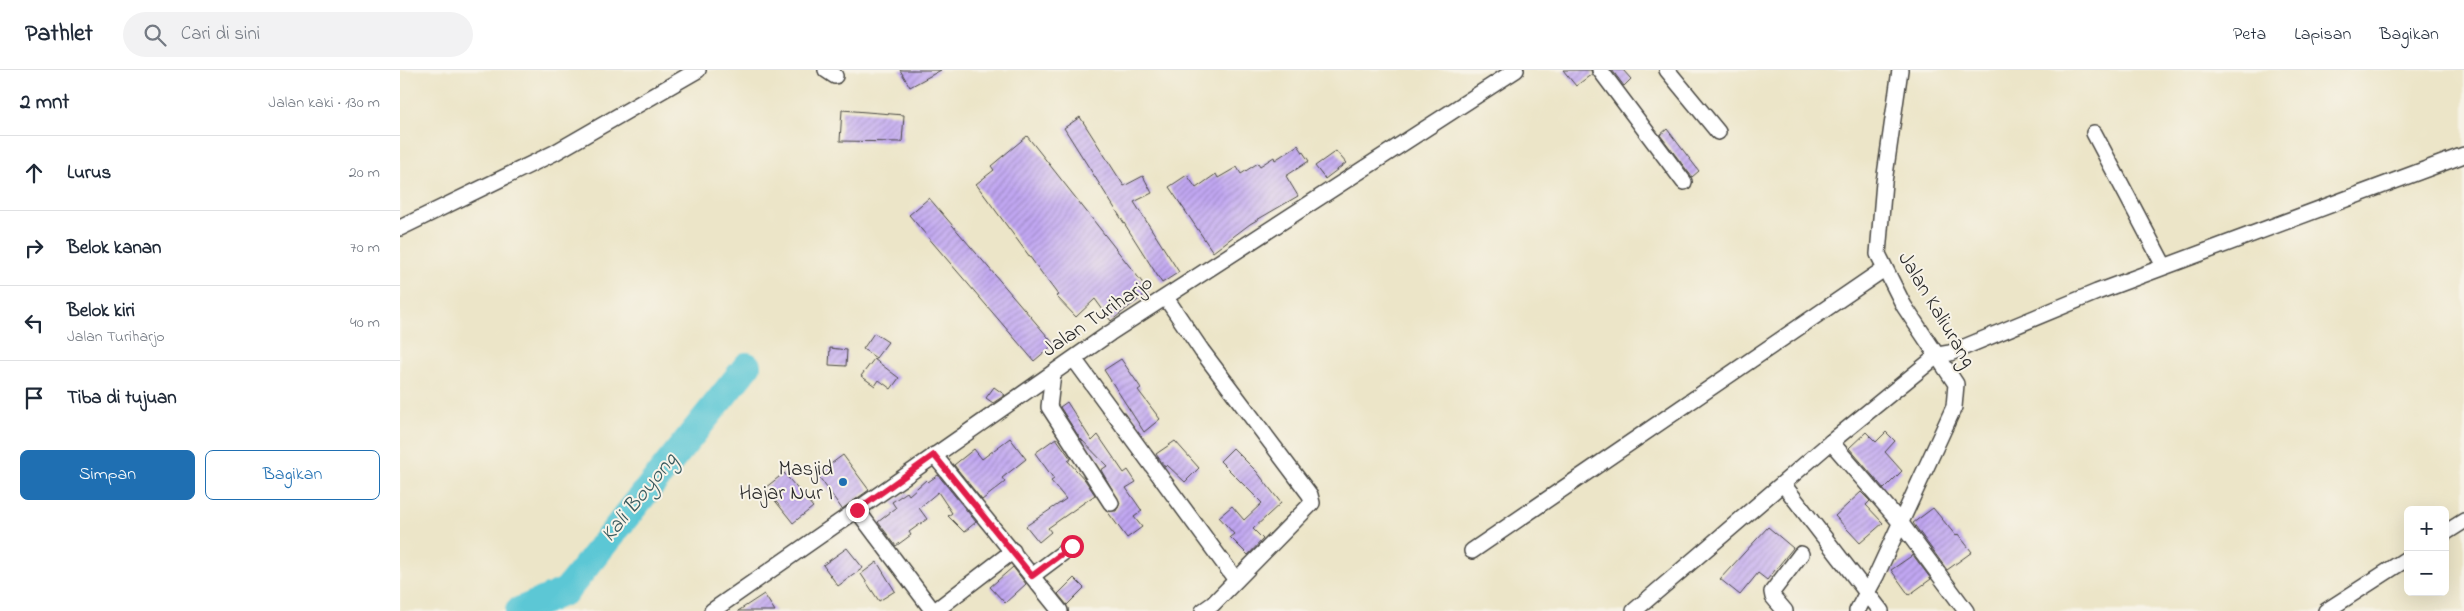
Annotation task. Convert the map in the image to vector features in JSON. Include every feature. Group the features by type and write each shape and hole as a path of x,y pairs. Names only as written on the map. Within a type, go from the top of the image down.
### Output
{"street":[{"path":"400,228 554,153 698,70"},
{"name":"Jalan Turiharjo","path":"712,611 1074,358 1516,70"},
{"path":"1600,70 1684,182"},
{"path":"1667,70 1718,132"},
{"name":"Jalan Kaliurang","path":"1857,611 1954,407 1956,384 1938,354 1904,306 1878,254 1878,241 1900,70"},
{"path":"2094,132 2164,266"},
{"path":"1634,611 1831,442 1938,354 1950,353 2164,266 2464,155"},
{"path":"1472,551 1884,269"},
{"path":"1166,298 1202,351 1310,495 1312,503 1213,604 1203,611"},
{"path":"1074,358 1236,580"},
{"path":"1053,373 1049,407 1111,503"},
{"path":"1831,442 1900,522 1966,611"},
{"path":"934,455 1060,611"},
{"path":"1783,484 1880,611"},
{"path":"857,510 934,611 1012,551"},
{"path":"2449,530 2464,521"},
{"path":"1032,576 1072,546"},
{"path":"1785,611 1773,597 1772,592 1801,554"},
{"path":"2326,611 2404,561"}],"building":[{"path":"900,70 941,70 910,87"},
{"path":"1563,70 1591,70 1592,74 1576,86"},
{"path":"1612,70 1623,70 1631,79 1624,86"},
{"path":"842,110 904,115 902,142 840,141"},
{"path":"1080,117 1124,186 1143,176 1152,193 1134,202 1179,272 1162,283 1064,128"},
{"path":"1667,129 1699,171 1692,177 1660,135"},
{"path":"1027,136 1149,291 1111,321 1095,299 1076,317 1056,296 1058,295 976,184 994,170 991,166"},
{"path":"1298,145 1309,161 1286,176 1298,196 1250,224 1213,252 1169,187 1187,175 1196,188 1216,174 1218,178 1237,167 1241,174 1258,163 1260,166 1274,157 1275,160"},
{"path":"1336,151 1346,163 1325,179 1315,166"},
{"path":"929,198 1054,344 1034,361 909,215"},
{"path":"874,333 888,342 876,358 863,349"},
{"path":"830,348 847,350 846,366 829,365"},
{"path":"874,359 899,378 891,389 879,380 875,386 861,376"},
{"path":"1121,359 1141,388 1138,390 1160,419 1144,432 1104,370"},
{"path":"994,387 1005,395 993,403 986,398"},
{"path":"1067,402 1092,441 1098,435 1124,473 1128,470 1136,482 1126,488 1142,511 1134,517 1142,527 1127,538 1107,511 1116,511 1120,503 1101,470 1107,466 1079,437 1060,407"},
{"path":"1866,432 1876,442 1886,432 1895,441 1885,452 1902,471 1884,489 1849,448"},
{"path":"1010,438 1026,459 1002,478 1005,482 982,500 954,465 974,449 982,459"},
{"path":"1056,438 1071,459 1068,461 1095,495 1048,528 1051,532 1039,542 1026,526 1066,499 1051,481 1054,479 1035,453"},
{"path":"1175,441 1199,468 1185,482 1167,465 1165,467 1156,454"},
{"path":"1233,448 1257,472 1281,503 1253,529 1263,539 1248,555 1230,537 1234,534 1219,517 1232,506 1244,520 1262,503 1220,461"},
{"name":"Masjid Hajar Nur I","path":"843,455 869,490 842,509 817,474"},
{"path":"784,473 813,507 793,523 765,488"},
{"path":"938,475 976,522 964,532 948,516 952,513 938,492 919,508 927,519 909,532 911,535 896,546 878,522 896,508 892,502 907,492 909,495 926,480 928,482"},
{"path":"1861,492 1870,501 1866,505 1883,523 1860,543 1835,516"},
{"path":"1933,508 1972,552 1947,570 1913,523"},
{"path":"1768,527 1793,548 1767,580 1758,573 1740,595 1720,579"},
{"path":"847,548 863,568 838,586 823,565"},
{"path":"1913,555 1931,579 1909,595 1891,570"},
{"path":"877,562 895,591 879,601 861,574"},
{"path":"1013,567 1026,584 1005,603 990,587"},
{"path":"1074,578 1084,588 1067,605 1058,594"},
{"path":"764,594 775,611 738,611"}],"waterway":[{"name":"Kali Boyong","path":"519,611 566,591 747,366"}],"place":[{"name":"Masjid Hajar Nur I","path":"843,482"}],"route":[{"path":"857,510 934,455 1032,576 1072,546"}]}
